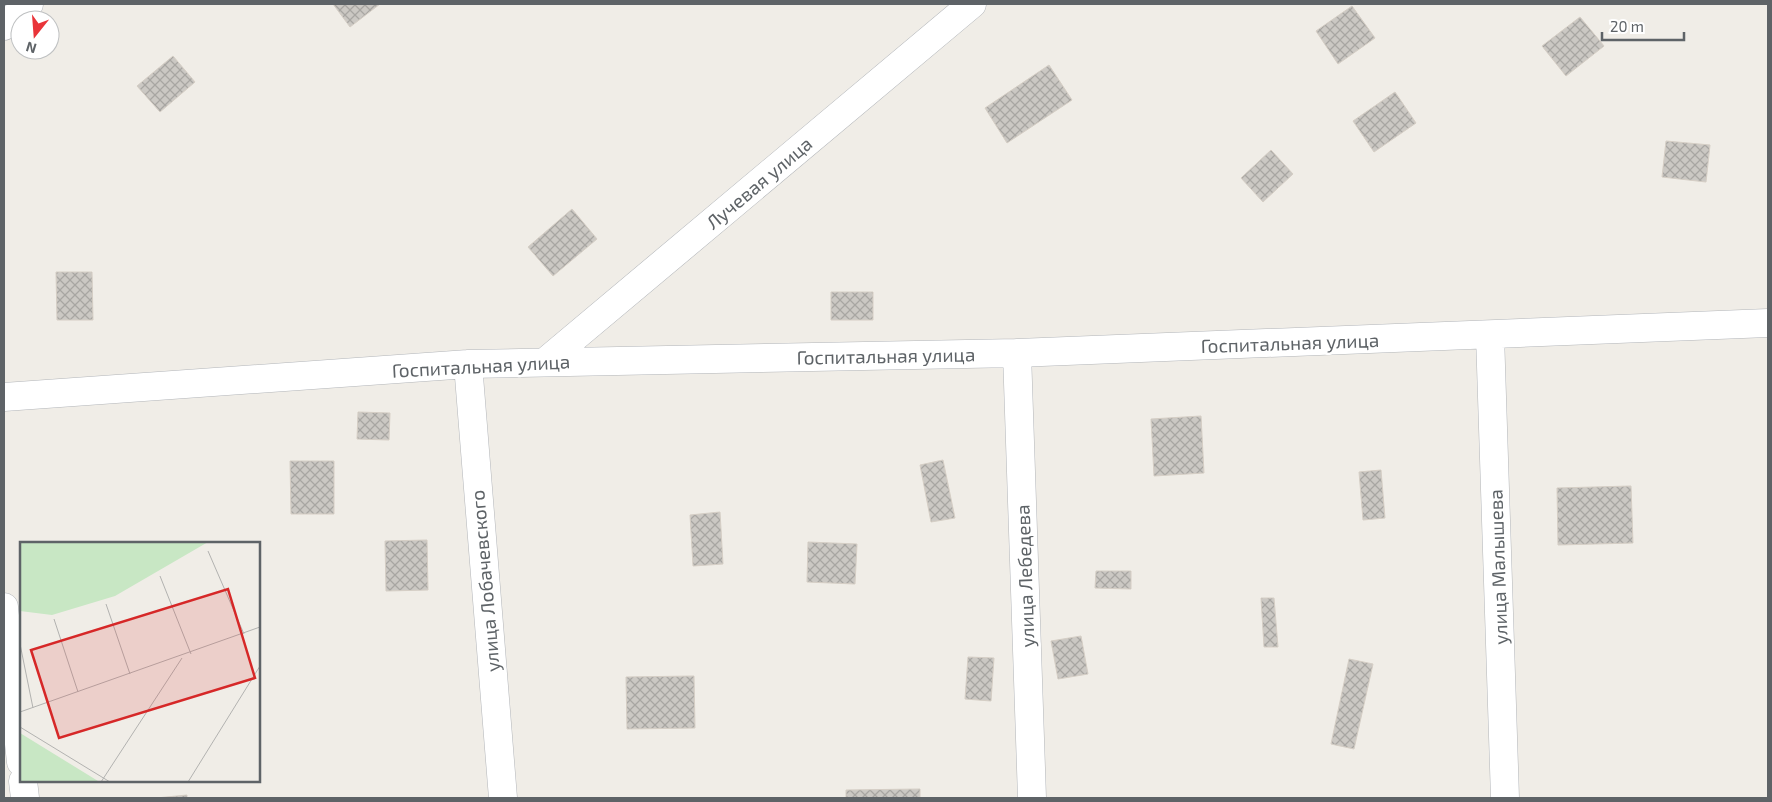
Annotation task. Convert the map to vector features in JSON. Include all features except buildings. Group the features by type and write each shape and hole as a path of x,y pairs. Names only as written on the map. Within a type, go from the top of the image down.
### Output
{"street":[{"path":"4,26 29,4"},
{"name":"Лучевая улица","path":"545,362 972,4"},
{"name":"Госпитальная улица","path":"4,396 468,364 1017,353 1768,323"},
{"name":"улица Малышева","path":"1490,335 1505,798"},
{"name":"улица Лебедева","path":"1017,353 1032,798"},
{"name":"улица Лобачевского","path":"468,364 503,798"},
{"path":"4,607 20,753"},
{"path":"23,782 25,798"}]}
